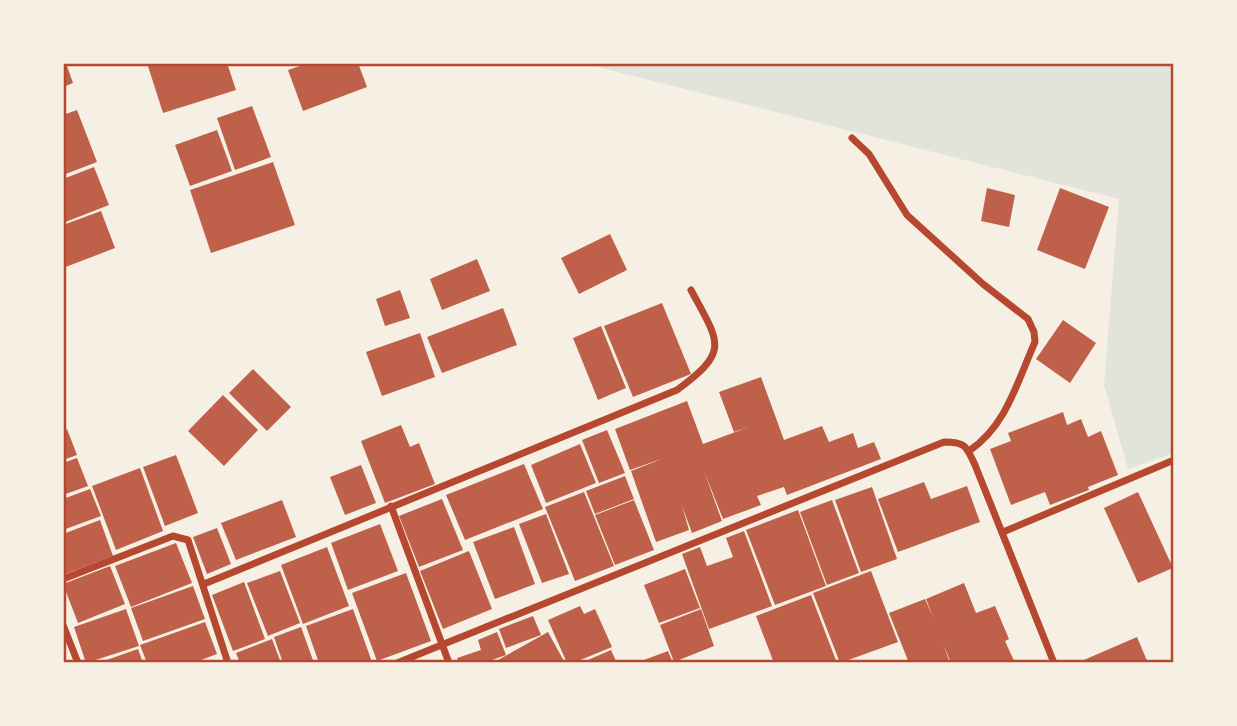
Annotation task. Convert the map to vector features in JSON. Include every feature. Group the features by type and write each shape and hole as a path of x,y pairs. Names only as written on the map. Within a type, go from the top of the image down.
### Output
{"street":[{"path":"852,138 869,154 907,215 983,284 1028,319 1034,332 1035,341 996,427 985,440 969,451"},
{"path":"204,584 677,390 700,373 714,355 716,346 707,320 691,290"},
{"path":"397,663 944,442 962,443 969,451 1054,663"},
{"path":"1003,532 1174,460"},
{"path":"391,506 449,663"},
{"path":"63,579 173,536 188,540 228,663"},
{"path":"63,625 78,663"}],"shaded area":[{"path":"582,63 1174,63 1174,453 1128,469 1104,385 1119,199"}],"building":[{"path":"63,63 66,63 73,83 63,87"},
{"path":"147,63 227,63 236,90 163,113"},
{"path":"309,63 358,63 367,87 303,111 288,70"},
{"path":"252,106 271,157 235,170 217,118"},
{"path":"77,110 97,162 63,175 63,115"},
{"path":"217,130 232,171 190,186 175,145"},
{"path":"273,162 295,225 211,253 190,190"},
{"path":"94,167 109,205 63,223 63,179"},
{"path":"987,188 1015,195 1009,227 981,221"},
{"path":"1060,188 1109,207 1085,269 1037,250"},
{"path":"101,211 115,248 63,268 63,225"},
{"path":"610,234 627,270 579,294 561,258"},
{"path":"477,259 490,291 442,310 430,279"},
{"path":"400,290 410,318 385,326 376,299"},
{"path":"662,303 691,374 633,397 604,326"},
{"path":"503,308 517,345 442,373 427,337"},
{"path":"1063,320 1096,343 1070,383 1036,359"},
{"path":"601,326 626,388 598,400 573,338"},
{"path":"420,333 435,377 382,396 366,352"},
{"path":"253,369 291,407 267,431 229,393"},
{"path":"761,377 784,440 822,426 829,442 853,433 858,448 874,442 881,459 787,495 784,487 757,496 761,505 723,519 704,471 722,521 692,533 682,506 689,530 656,542 631,471 664,458 630,470 615,429 687,401 703,444 749,427 734,432 719,392"},
{"path":"223,395 258,430 224,466 188,431"},
{"path":"1063,412 1067,425 1081,419 1088,437 1101,431 1118,475 1050,505 1045,492 1011,505 990,449 1011,441 1008,433"},
{"path":"401,425 410,447 419,443 435,484 385,503 361,441"},
{"path":"67,429 77,455 63,460 63,431"},
{"path":"607,430 625,473 599,483 582,440"},
{"path":"580,444 596,483 546,503 531,465"},
{"path":"176,455 198,513 165,526 143,467"},
{"path":"77,458 88,486 63,495 63,463"},
{"path":"524,464 543,509 465,540 446,495"},
{"path":"361,465 376,503 345,515 330,477"},
{"path":"140,468 163,531 116,550 92,486"},
{"path":"625,476 634,499 595,514 586,491"},
{"path":"924,482 931,499 967,486 980,522 898,552 878,499"},
{"path":"872,487 897,559 861,572 835,500"},
{"path":"90,489 101,516 63,530 63,499"},
{"path":"584,492 614,566 575,581 545,507"},
{"path":"1138,492 1173,568 1138,583 1104,508"},
{"path":"442,499 463,550 419,567 399,516"},
{"path":"282,500 296,537 236,560 221,523"},
{"path":"634,500 654,550 615,565 595,515"},
{"path":"832,500 859,573 827,585 800,512"},
{"path":"798,510 826,586 775,605 746,530"},
{"path":"546,514 569,574 542,583 519,524"},
{"path":"100,520 113,556 63,575 63,534"},
{"path":"380,524 398,571 348,590 331,543"},
{"path":"514,527 535,584 495,599 473,542"},
{"path":"217,528 231,564 207,574 193,537"},
{"path":"744,531 772,606 709,629 682,554 700,547 707,566 733,557 726,538"},
{"path":"176,543 192,583 131,607 115,566"},
{"path":"327,547 349,606 303,624 281,565"},
{"path":"469,551 492,609 443,629 420,571"},
{"path":"110,566 125,604 78,623 63,584"},
{"path":"685,569 700,608 659,623 644,585"},
{"path":"280,571 300,623 268,636 247,583"},
{"path":"871,571 898,642 840,663 813,593"},
{"path":"406,573 431,641 377,661 352,593"},
{"path":"244,582 265,639 233,651 212,595"},
{"path":"964,583 976,613 995,606 1009,639 1005,641 1015,663 966,663 965,660 951,663 943,644 950,663 909,663 889,613 925,599 933,617 926,599"},
{"path":"193,586 205,619 143,641 131,608"},
{"path":"811,595 837,663 774,663 756,616"},
{"path":"580,606 584,614 595,609 612,647 567,663 548,620"},
{"path":"126,609 139,646 86,663 74,627"},
{"path":"353,609 372,662 319,663 306,626"},
{"path":"701,609 714,646 674,662 660,625"},
{"path":"533,616 541,635 506,648 499,629"},
{"path":"205,622 217,654 193,663 147,663 140,645"},
{"path":"301,627 314,663 283,663 274,637"},
{"path":"497,632 506,655 484,663 459,663 457,658 481,650 478,640"},
{"path":"548,632 565,663 493,663 514,651"},
{"path":"1137,637 1148,663 1077,663"},
{"path":"272,639 281,663 240,663 236,653"},
{"path":"138,649 143,663 98,663"},
{"path":"611,650 617,663 581,663"},
{"path":"668,651 673,663 636,663"}]}
